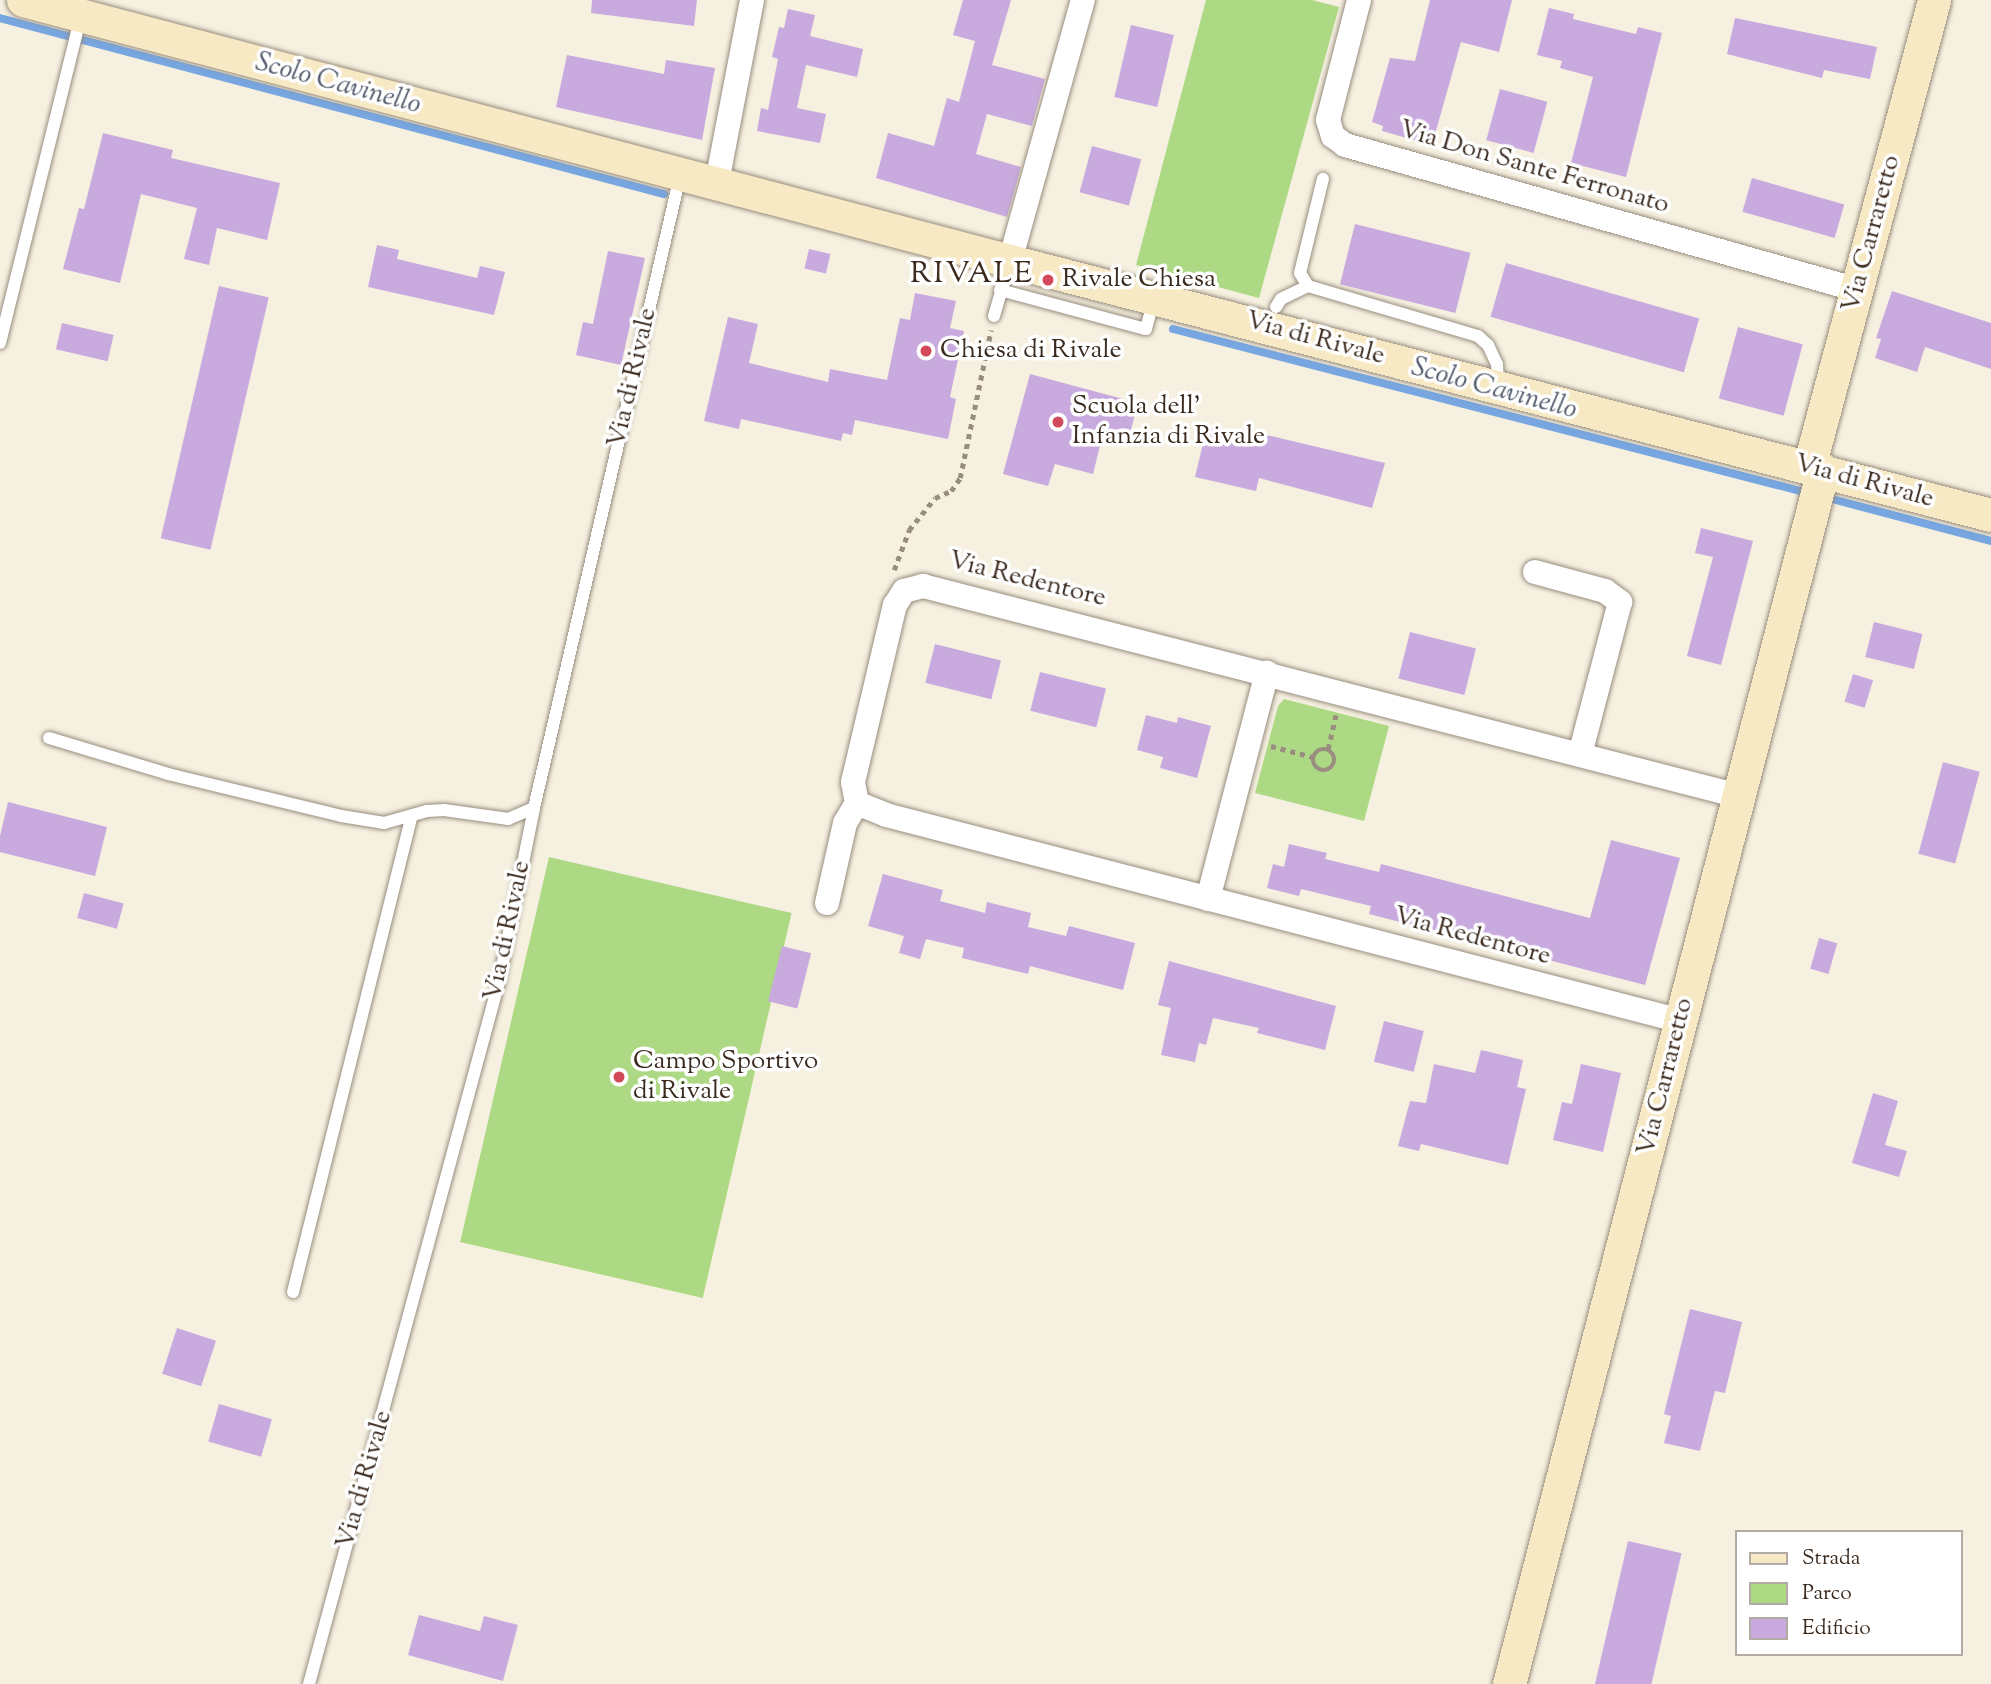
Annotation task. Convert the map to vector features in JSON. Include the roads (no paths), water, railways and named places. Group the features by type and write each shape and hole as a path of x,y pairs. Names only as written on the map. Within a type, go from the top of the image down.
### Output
{"street":[{"name":"Via di Rivale","path":"23,0 79,22 717,182 1005,276 1274,317 1498,386 1991,515"},
{"path":"717,182 752,0"},
{"path":"1005,276 1083,0"},
{"name":"Via Don Sante Ferronato","path":"1359,0 1328,120 1333,136 1345,145 1857,290"},
{"name":"Via Carraretto","path":"1509,1684 1739,796 1857,290 1934,0"},
{"path":"1535,572 1605,591 1620,602 1580,755"},
{"name":"Via Redentore","path":"827,903 845,823 857,803 853,782 892,615 899,597 911,588 937,587 1739,796"},
{"path":"1208,899 1267,673"},
{"name":"Via Redentore","path":"857,803 872,811 1681,1021"}],"lane":[{"path":"0,343 79,22"},
{"name":"Via di Rivale","path":"309,1684 496,995 534,808 681,172"},
{"path":"1323,179 1300,273 1308,286 1478,336 1488,345 1497,364 1498,386"},
{"path":"994,316 1005,276"},
{"path":"1274,317 1281,299 1308,286"},
{"path":"49,738 168,774 341,816 384,822 427,810 444,810 508,819 534,808"},
{"path":"293,1292 412,816"}],"waterway":[{"name":"Scolo Cavinello","path":"0,18 664,194"},
{"name":"Scolo Cavinello","path":"1173,329 1804,492"},
{"name":"Scolo Cavinello","path":"1832,499 1991,541"}],"place":[{"name":"Rivale Chiesa","path":"1048,280"},
{"name":"Chiesa di Rivale","path":"926,351"},
{"name":"Scuola dell' Infanzia di Rivale","path":"1058,422"},
{"name":"Campo Sportivo di Rivale","path":"619,1077"}],"district":[{"name":"RIVALE","path":"972,275"}]}
